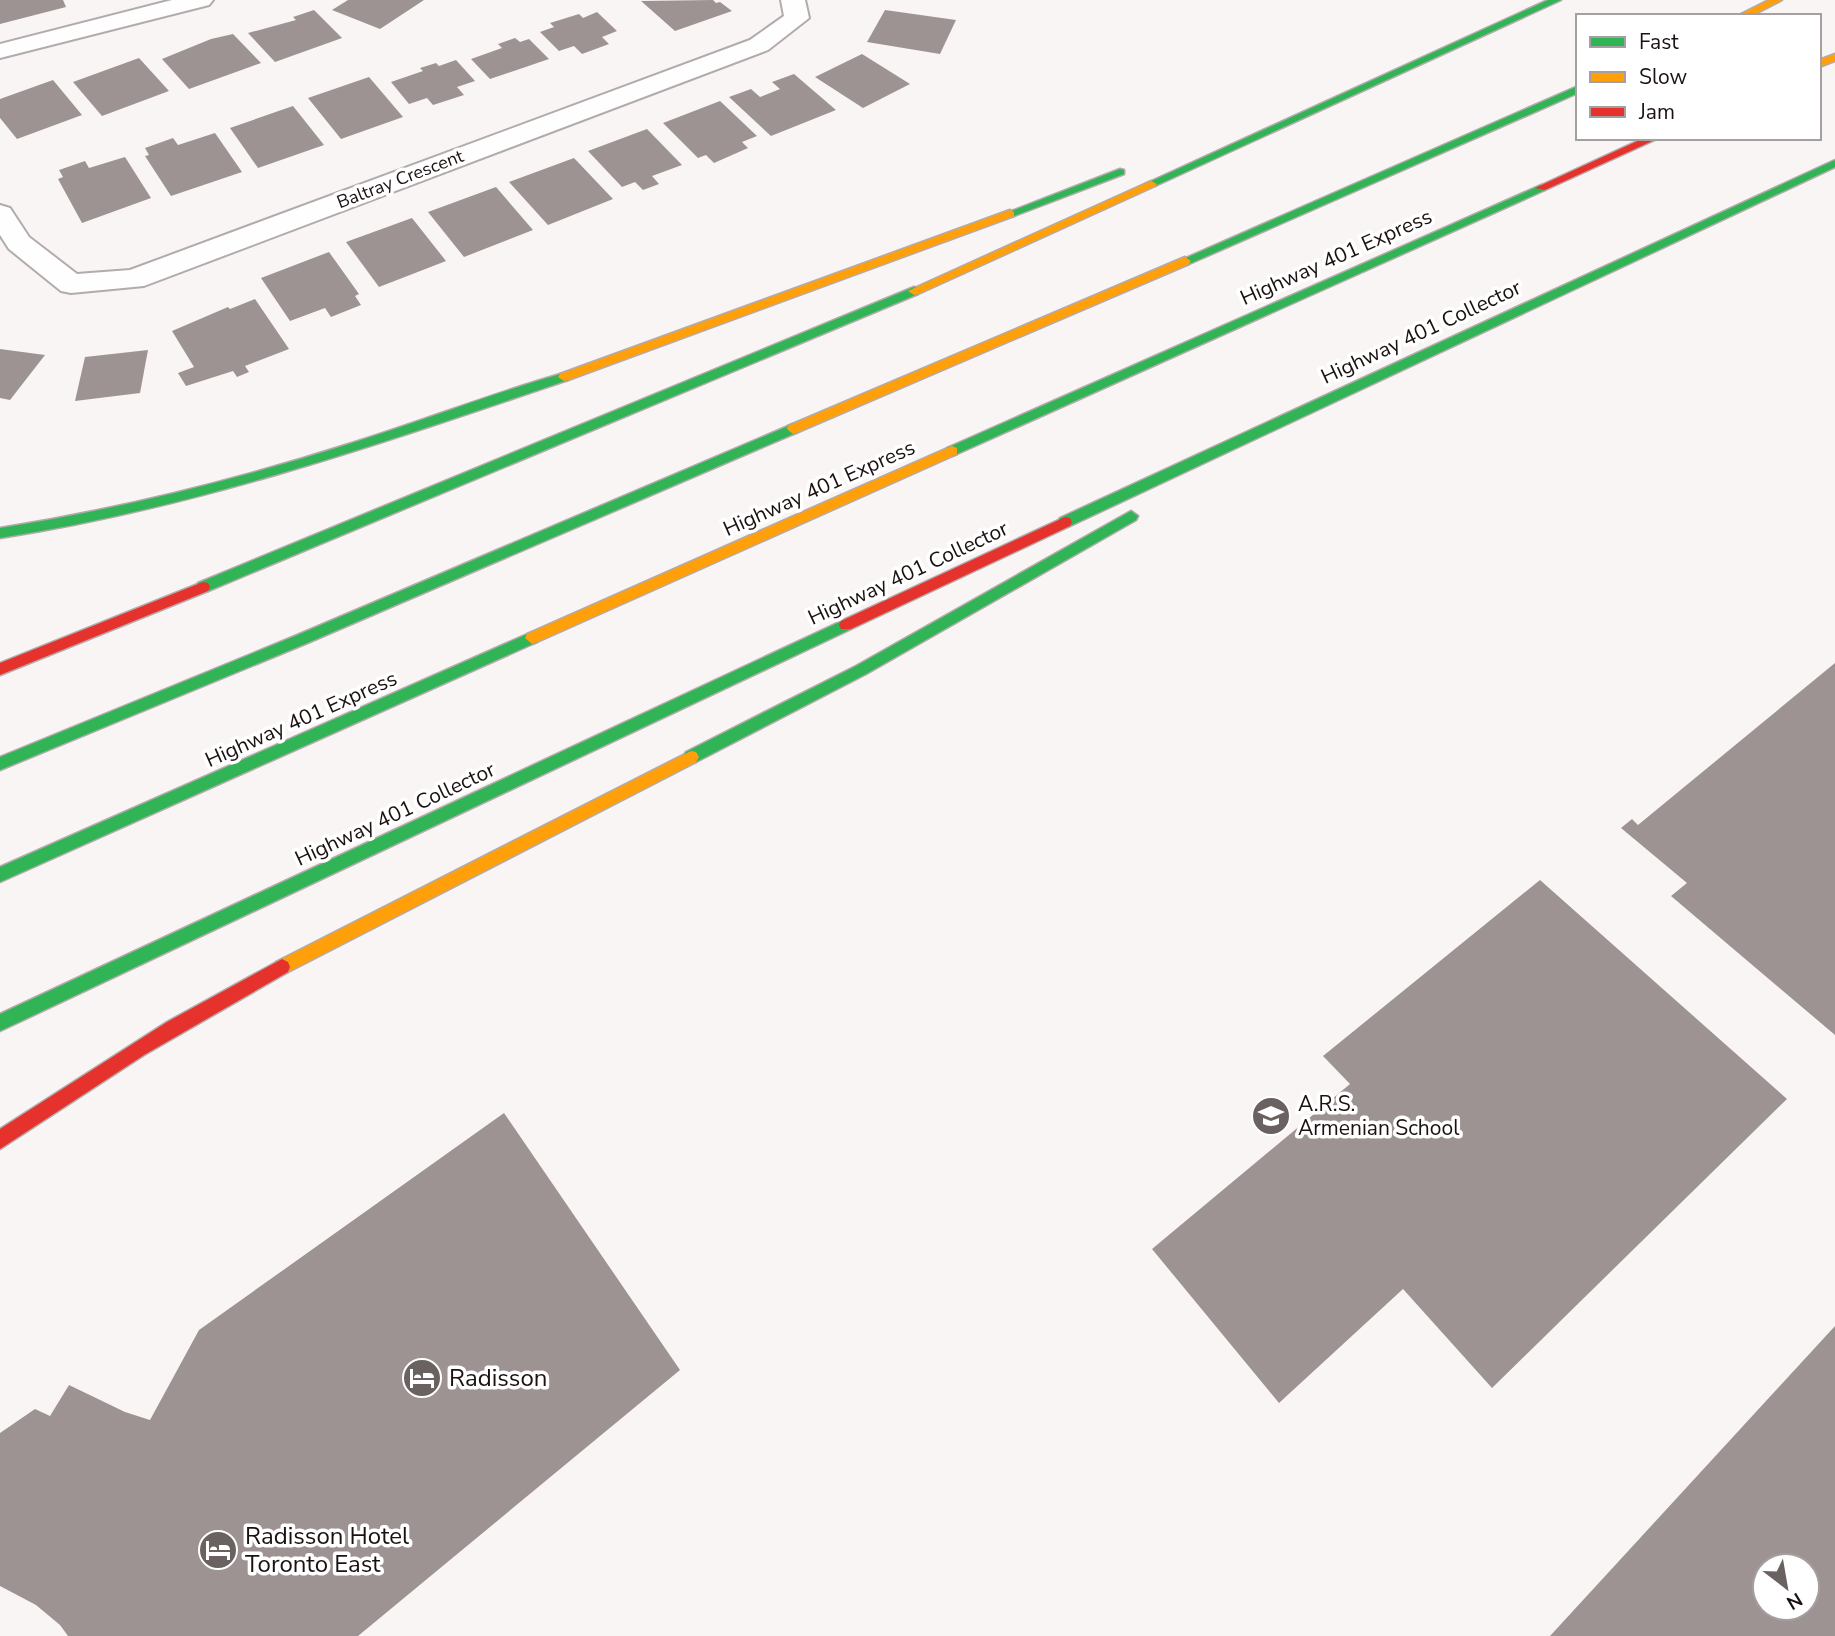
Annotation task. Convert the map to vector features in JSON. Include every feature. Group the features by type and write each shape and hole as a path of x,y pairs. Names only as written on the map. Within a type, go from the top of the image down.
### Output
{"highway":[{"path":"0,668 285,555 908,295 1556,0"},
{"path":"1746,14 1777,0"},
{"path":"1198,144 1376,82"},
{"path":"0,764 325,629 1371,181 1576,90"},
{"name":"Highway 401 Express","path":"0,875 1650,140"},
{"name":"Highway 401 Collector","path":"0,1023 1388,370 1835,164"},
{"path":"0,533 47,528 222,487 405,429 579,372 877,265 1135,167"},
{"path":"1196,479 1388,370"},
{"path":"0,1140 107,1066 196,1013 861,670 1149,506"}],"street":[{"path":"0,51 201,0"},
{"name":"Baltray Crescent","path":"0,214 19,243 71,284 134,279 759,45 797,18 793,0"}],"building":[{"path":"0,0 63,0 66,7 0,24"},
{"path":"348,0 424,0 380,29 332,10"},
{"path":"713,0 732,11 675,31 641,1"},
{"path":"314,10 342,38 275,62 248,33 296,20 293,17"},
{"path":"885,10 956,20 940,54 867,42"},
{"path":"597,12 617,31 602,37 609,44 582,54 574,46 559,51 540,32 554,27 550,23 579,14 583,18"},
{"path":"233,34 261,63 189,89 162,59 211,39"},
{"path":"515,38 520,42 529,39 549,59 490,79 471,59 502,48 498,44"},
{"path":"862,54 910,84 863,108 815,77"},
{"path":"139,58 169,91 102,116 73,82"},
{"path":"456,60 475,81 457,87 464,95 433,105 427,98 409,104 391,82 423,71 420,68 436,63 439,66"},
{"path":"794,74 836,110 771,136 729,97 751,89 760,97 780,89 772,82"},
{"path":"369,77 403,117 341,139 308,98"},
{"path":"53,80 82,115 17,139 0,118 0,99"},
{"path":"720,101 757,136 742,142 748,148 714,163 706,155 698,158 663,123"},
{"path":"293,106 324,145 258,168 230,128"},
{"path":"647,129 682,165 652,176 659,184 643,190 635,182 622,187 588,151"},
{"path":"215,133 242,172 171,196 145,156 149,155 145,148 173,138 178,145"},
{"path":"125,157 151,198 82,223 58,179 63,177 59,170 85,161 89,168"},
{"path":"574,158 613,199 548,225 509,182"},
{"path":"496,187 533,230 464,257 428,212"},
{"path":"412,218 446,261 379,287 346,242"},
{"path":"329,252 359,294 355,296 361,305 331,317 325,308 290,321 261,278"},
{"path":"255,299 289,349 245,366 249,372 237,377 233,371 186,386 178,373 194,367 172,331 228,307 230,309"},
{"path":"0,349 45,355 10,400 0,398"},
{"path":"148,350 140,393 75,401 85,357"},
{"path":"1835,663 1835,1035 1671,896 1687,883 1621,828 1632,819 1638,825"},
{"path":"1540,880 1787,1099 1492,1388 1403,1289 1279,1403 1152,1249 1350,1084 1323,1056"},
{"name":"Radisson","path":"504,1113 680,1370 358,1636 68,1636 60,1625 36,1605 0,1586 0,1433 35,1409 50,1416 69,1385 125,1412 150,1420 199,1330"},
{"path":"1835,1326 1835,1636 1550,1636"}],"traffic: fast":[{"path":"1151,184 1556,0"},
{"path":"1185,261 1576,90"},
{"path":"1065,522 1835,163"},
{"path":"1010,214 1120,172"},
{"path":"952,451 1541,188"},
{"path":"203,587 914,291"},
{"path":"0,533 72,522 215,489 356,447 564,377"},
{"path":"0,764 300,640 793,429"},
{"path":"691,757 861,670 1131,516"},
{"path":"0,1023 846,625"},
{"path":"0,875 532,638"}],"traffic: slow":[{"path":"1746,14 1777,0"},
{"path":"1821,63 1835,57"},
{"path":"914,291 1151,184"},
{"path":"564,377 1010,214"},
{"path":"793,429 1185,261"},
{"path":"532,638 952,451"},
{"path":"282,967 691,757"}],"traffic: jam":[{"path":"1541,188 1649,140"},
{"path":"846,625 1065,522"},
{"path":"0,669 203,587"},
{"path":"0,1140 138,1049 282,967"}],"place":[{"name":"A.R.S. Armenian School","path":"1271,1116"},
{"name":"Radisson","path":"422,1378"},
{"name":"Radisson Hotel Toronto East","path":"218,1550"}]}
